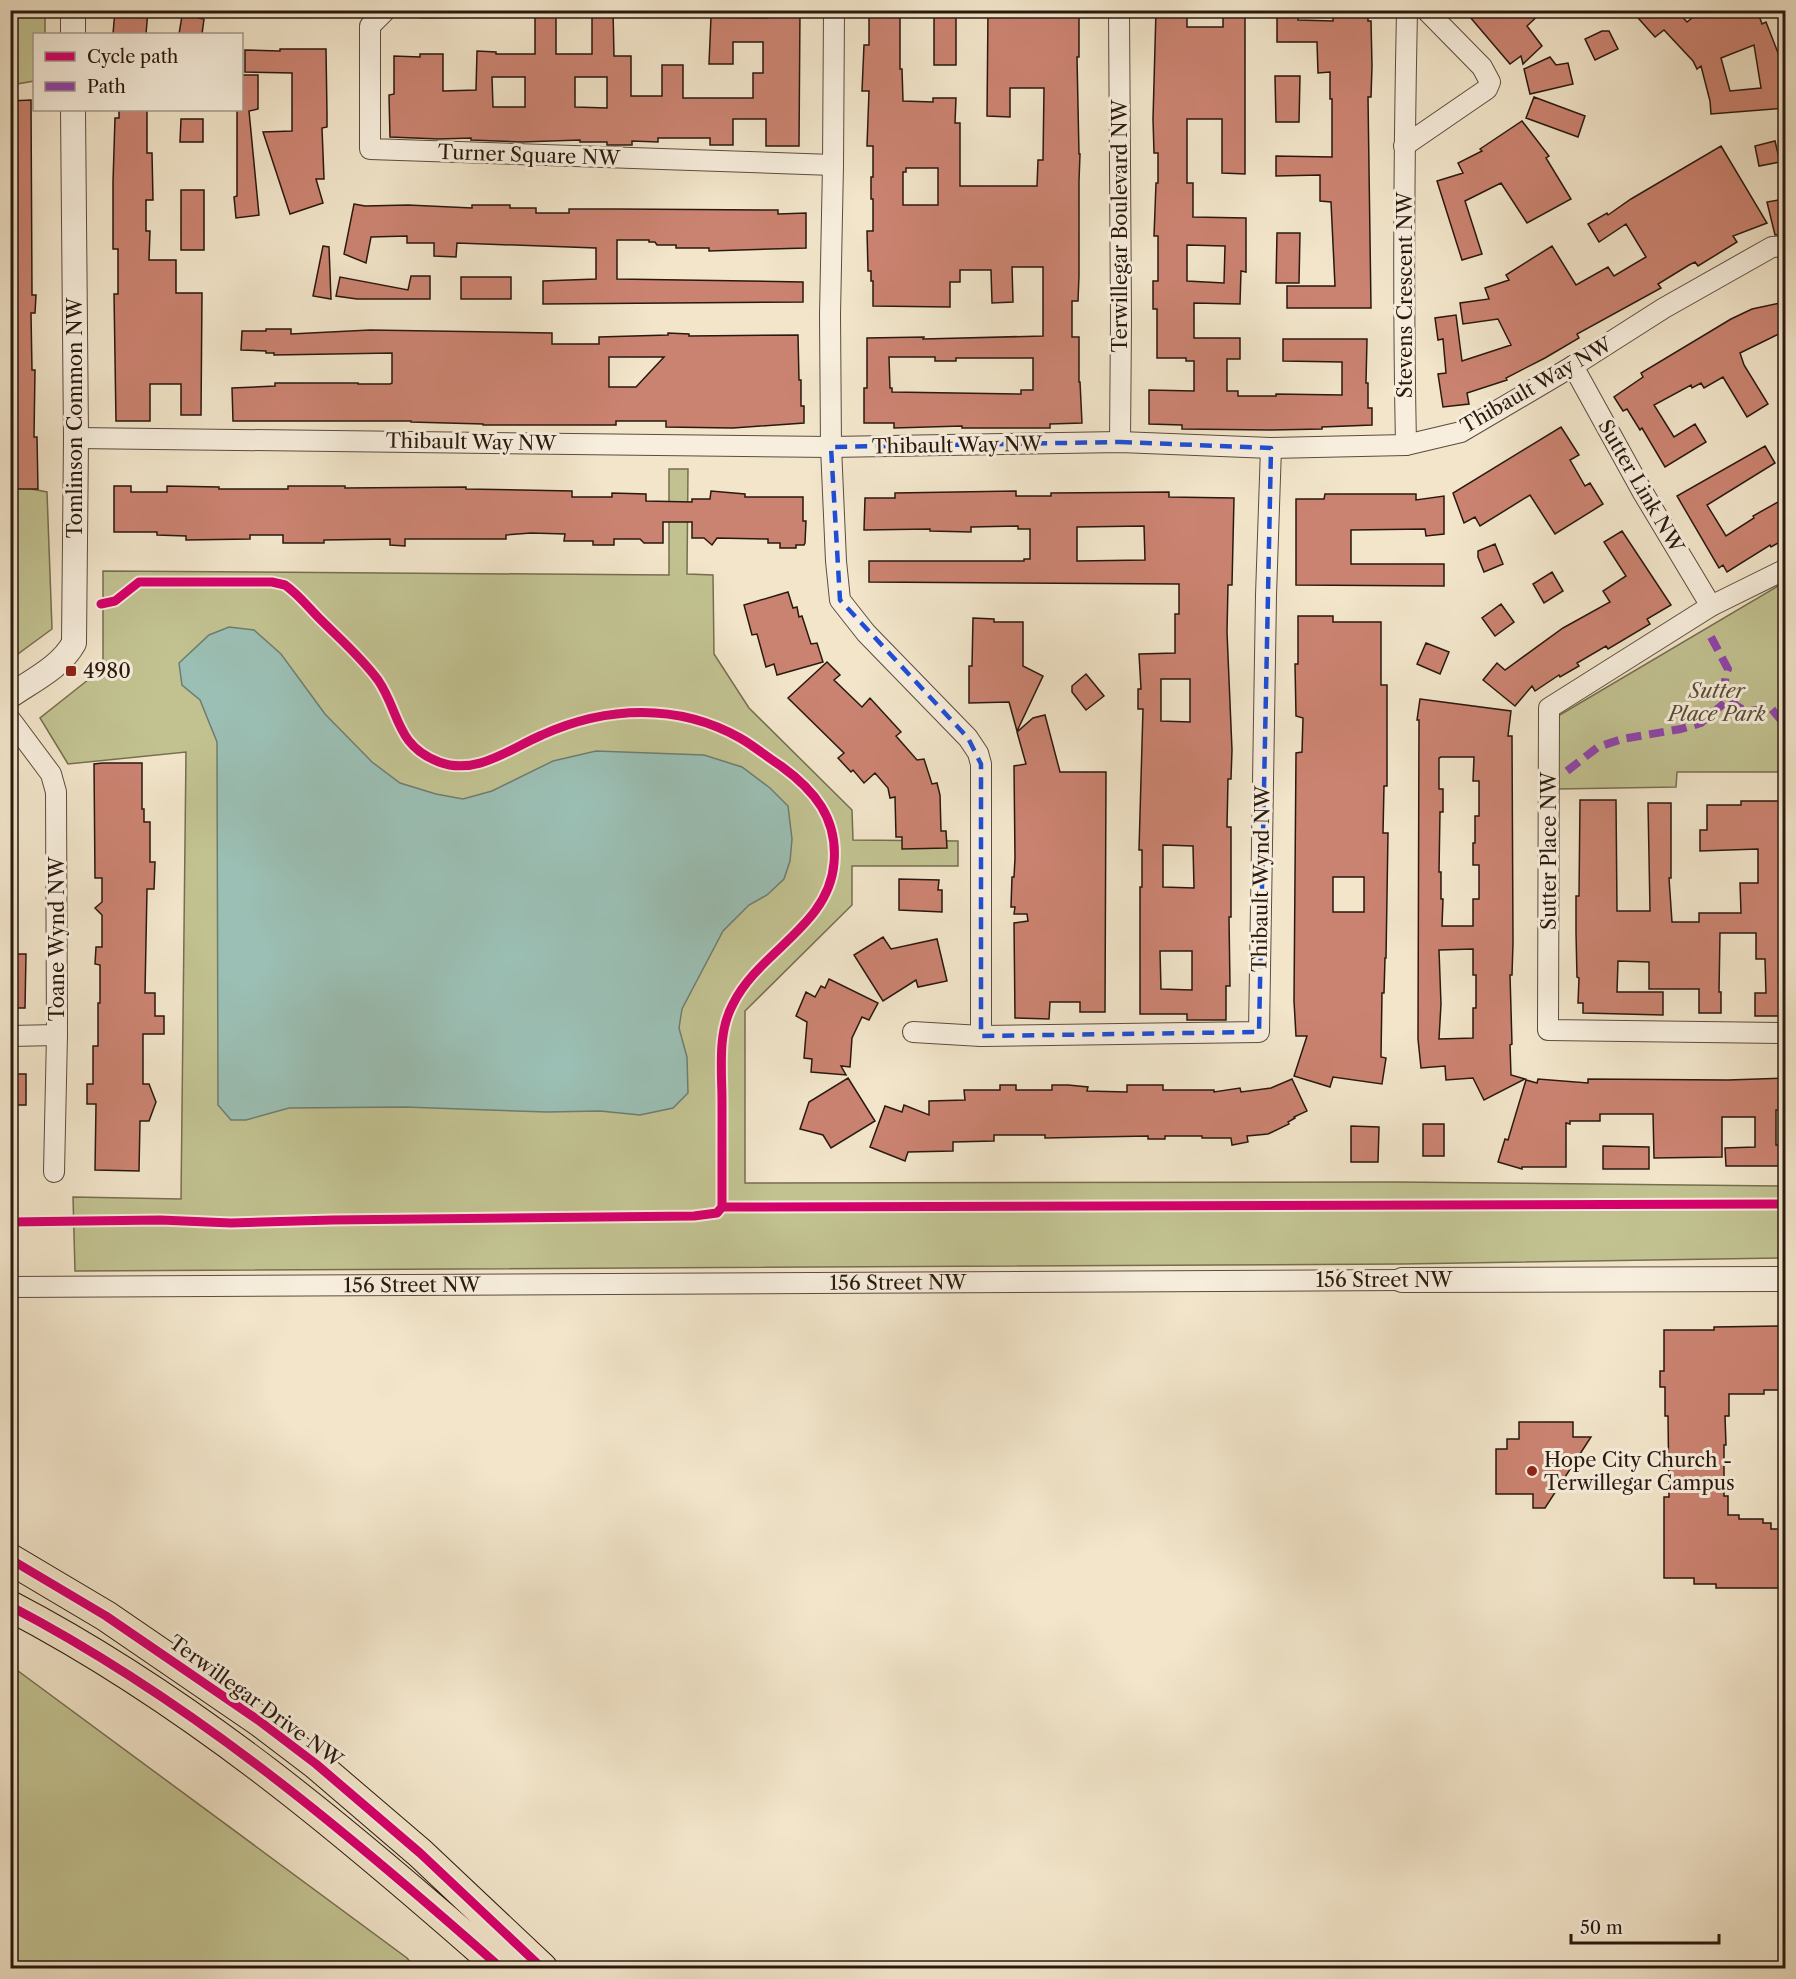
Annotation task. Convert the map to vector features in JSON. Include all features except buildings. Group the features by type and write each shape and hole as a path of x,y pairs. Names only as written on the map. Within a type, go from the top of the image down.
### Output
{"main road":[{"name":"Terwillegar Drive NW","path":"10,1559 106,1616 258,1720 316,1764 420,1853 542,1968"},
{"path":"10,1606 62,1633 199,1720 262,1767 404,1882 501,1968"}],"street":[{"path":"73,10 73,33"},
{"name":"Turner Square NW","path":"386,10 370,26 370,149 833,165"},
{"path":"834,10 830,315 831,447 840,600 866,633 968,738 978,753 981,764 981,1036"},
{"name":"Terwillegar Boulevard NW","path":"1119,10 1120,442"},
{"name":"Stevens Crescent NW","path":"1406,445 1404,146 1407,10"},
{"path":"1404,146 1486,89 1490,82 1482,67 1425,10"},
{"name":"Tomlinson Common NW","path":"10,696 59,662 67,655 74,643 73,111"},
{"name":"Thibault Way NW","path":"75,438 831,447 1120,442 1271,448 1406,445 1461,432 1573,366 1673,302 1772,247 1785,246"},
{"name":"Sutter Link NW","path":"1573,366 1642,491 1711,606"},
{"name":"Thibault Wynd NW","path":"913,1032 981,1036 1259,1032 1266,595 1271,448"},
{"name":"Sutter Place NW","path":"1785,569 1711,606 1549,708 1548,1030 1785,1033"},
{"name":"Toane Wynd NW","path":"10,719 51,774 56,792 57,1035 54,1172"},
{"path":"10,1036 57,1035"},
{"name":"156 Street NW","path":"10,1287 1785,1279"}],"highlighted area":[{"path":"1120,442 1271,448 1259,1032 981,1036 981,764 968,738 840,600 831,447"}],"green space":[{"path":"11,10 45,11 45,33 33,33 33,81 11,85"},
{"path":"420,11 490,11 490,17 422,18 415,16"},
{"path":"669,469 688,469 687,574 713,575 714,654 749,708 852,810 853,840 958,841 958,866 852,866 852,905 745,1011 745,1183 1396,1182 1785,1186 1785,1258 1401,1264 75,1271 73,1197 181,1199 186,752 68,764 40,718 103,668 103,571 669,575"},
{"path":"10,485 47,492 52,629 11,659"},
{"name":"Sutter Place Park","path":"1785,582 1785,772 1677,772 1676,787 1558,789 1558,716"},
{"path":"10,1665 407,1958 415,1968 11,1968"}],"water":[{"path":"229,627 254,630 281,654 325,714 372,762 400,783 436,794 463,799 492,791 553,761 596,751 704,755 742,767 770,788 788,806 792,839 790,861 784,879 767,895 749,905 723,931 682,1009 679,1028 687,1057 688,1093 673,1108 640,1115 600,1111 547,1112 405,1107 289,1108 246,1120 231,1120 218,1105 217,742 200,700 182,685 179,663 209,635"}],"marked path":[{"path":"1711,637 1728,669 1725,686 1732,702 1749,711 1770,707 1786,726"},
{"path":"1567,771 1598,747 1622,739 1681,729 1701,723 1729,699"}],"cycle path":[{"path":"101,604 115,601 139,582 272,582 285,585 372,672 385,692 400,727 414,747 439,762 466,766 479,763 566,725 591,718 642,712 692,719 716,727 750,744 804,785 828,819 832,832 834,863 829,885 820,904 807,921 759,968 745,985 728,1015 722,1039 722,1207"},
{"path":"10,1222 160,1220 231,1223 694,1216 717,1213 722,1207 1786,1204"},
{"path":"10,1559 106,1616 258,1720 316,1764 420,1853 542,1968"},
{"path":"10,1606 77,1643 205,1727 326,1819 501,1968"}],"place":[{"name":"4980","path":"71,671"},
{"name":"Hope City Church - Terwillegar Campus","path":"1532,1471"}]}
